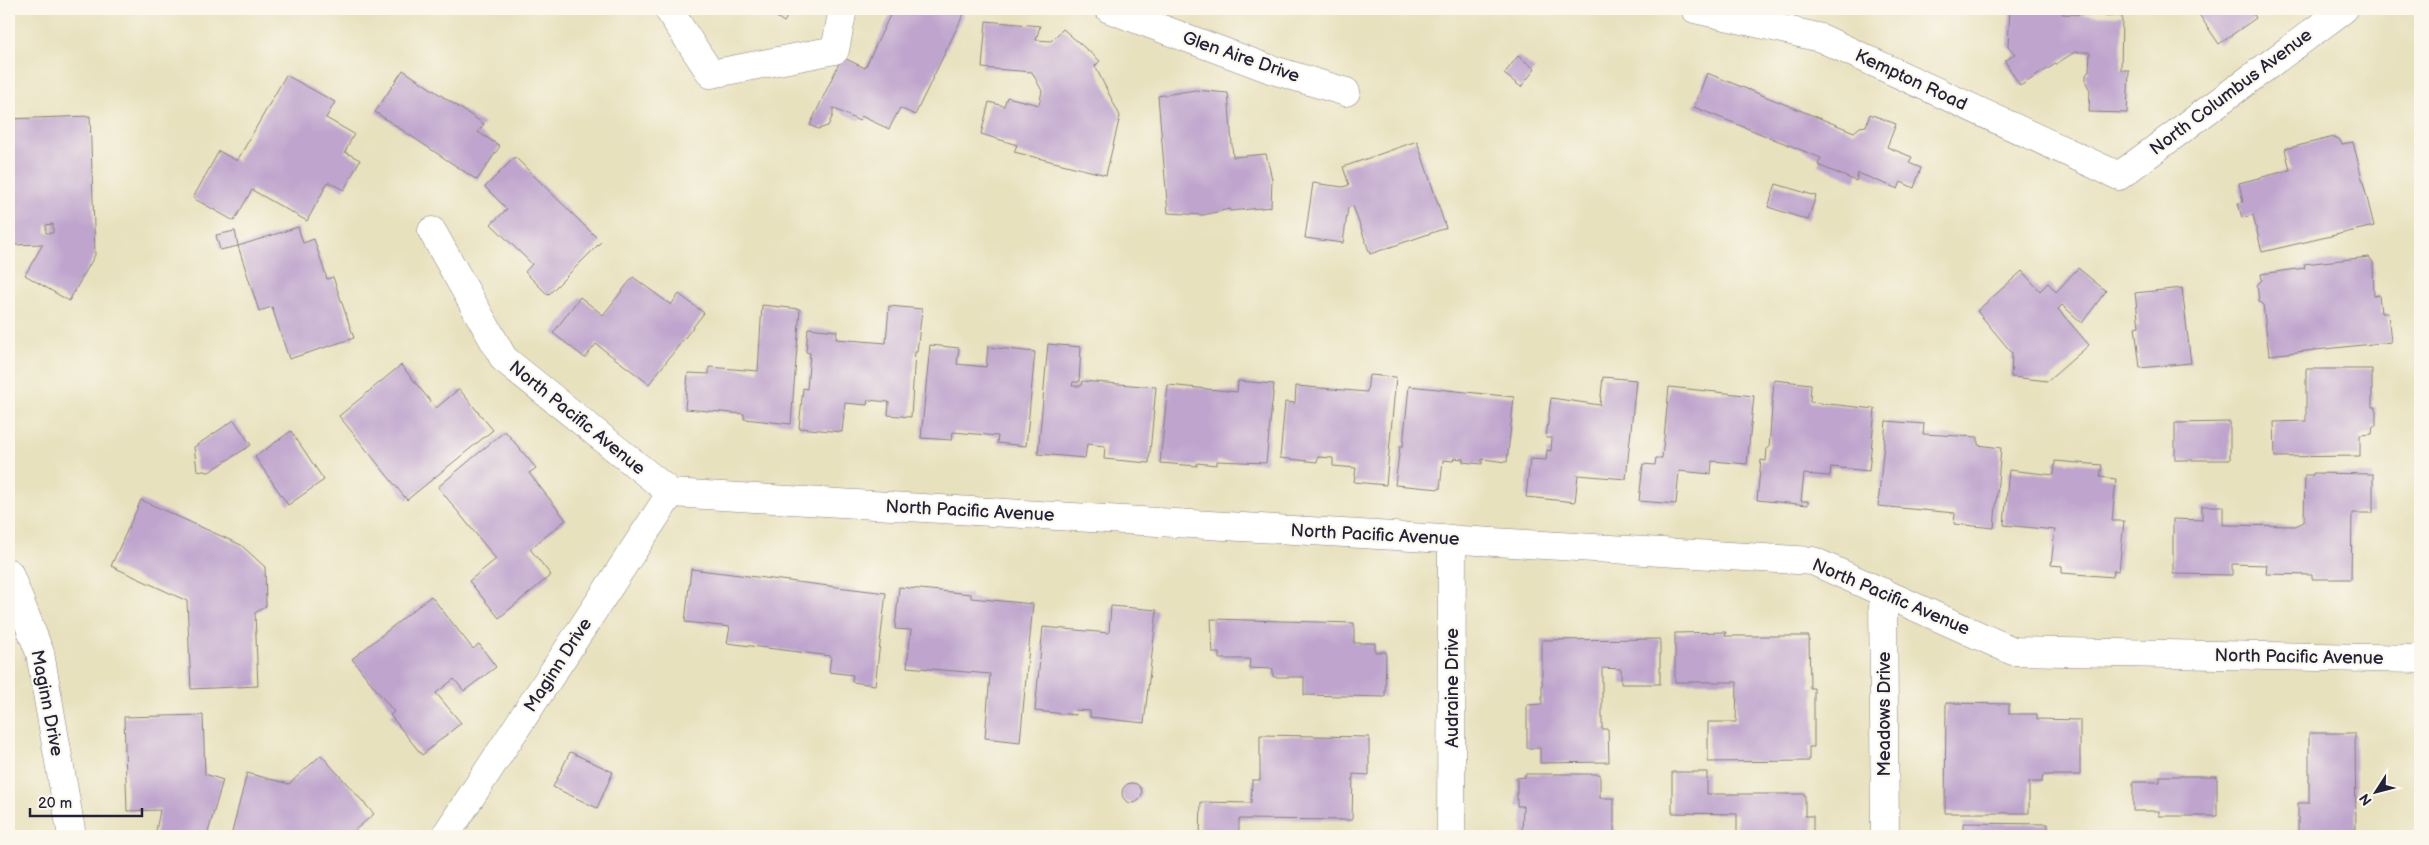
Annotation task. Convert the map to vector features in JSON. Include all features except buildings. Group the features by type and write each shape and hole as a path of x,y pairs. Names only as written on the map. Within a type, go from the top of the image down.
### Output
{"street":[{"path":"668,9 711,74 835,50 843,9"},
{"name":"Glen Aire Drive","path":"1109,9 1270,69 1346,92"},
{"name":"Kempton Road","path":"1695,9 1821,38 2119,176"},
{"name":"North Columbus Avenue","path":"2119,176 2344,9"},
{"name":"North Pacific Avenue","path":"432,231 504,359 671,493 1813,561 2013,651 2420,659"},
{"name":"Maginn Drive","path":"445,836 671,493"},
{"name":"Audraine Drive","path":"1452,540 1452,836"},
{"name":"Maginn Drive","path":"9,573 40,653 72,836"},
{"name":"Meadows Drive","path":"1883,592 1885,836"}]}
